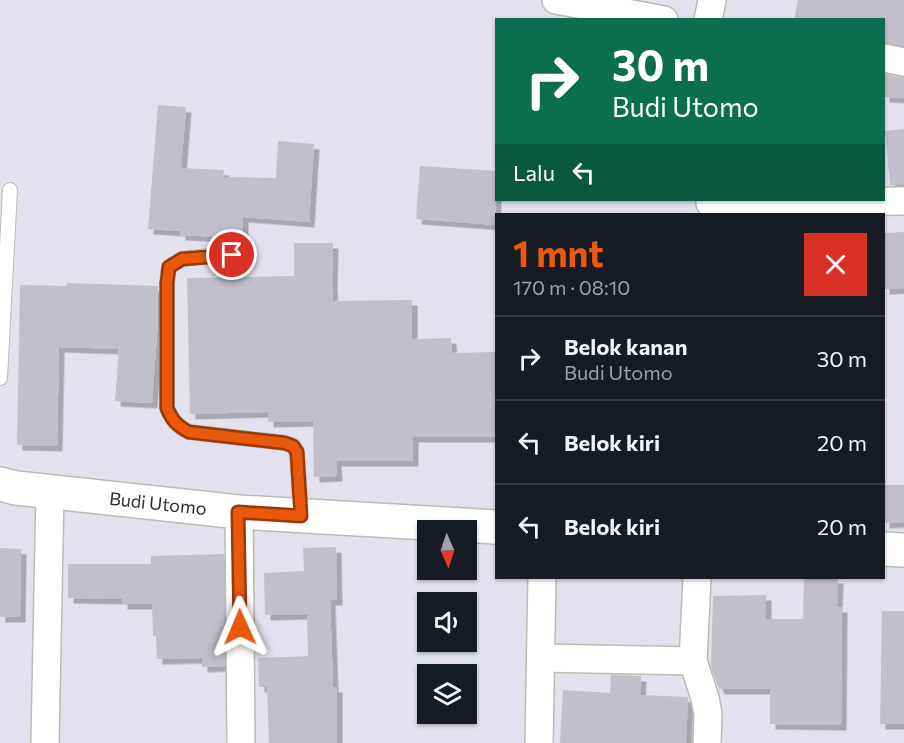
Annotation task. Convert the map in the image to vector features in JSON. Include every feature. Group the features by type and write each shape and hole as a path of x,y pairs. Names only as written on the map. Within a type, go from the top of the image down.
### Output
{"street":[{"path":"556,0 653,18"},
{"path":"708,18 712,0"},
{"path":"885,58 904,62"},
{"path":"710,206 904,201"},
{"name":"Budi Utomo","path":"0,484 50,492 238,512 495,527"},
{"path":"45,743 50,492"},
{"path":"238,512 240,743"},
{"path":"885,549 904,550"},
{"path":"539,743 542,579"},
{"path":"697,579 693,661 707,706 707,743"},
{"path":"541,658 693,661"}],"lane":[{"path":"0,378 10,190"},
{"path":"232,255 182,259 169,267 167,408 171,419 189,432 285,443 293,446 297,452 301,516"}],"building":[{"path":"798,0 904,0 904,46 885,43 885,18 794,18"},
{"path":"885,74 904,77 904,98 885,97"},
{"path":"158,105 186,107 181,168 224,170 223,177 276,178 278,141 314,144 309,222 243,217 243,234 220,233 220,237 180,235 180,231 148,229"},
{"path":"904,129 904,185 890,185 885,131"},
{"path":"420,166 495,171 495,225 416,219"},
{"path":"904,232 904,288 885,289 885,233"},
{"path":"294,243 333,243 333,301 412,300 412,339 451,338 452,353 495,352 495,437 413,437 413,461 336,461 337,476 314,477 313,421 268,422 268,412 190,414 187,278 294,276"},
{"path":"67,283 158,286 152,403 115,401 119,349 59,347 57,446 17,445 20,285 67,286"},
{"path":"885,485 904,485 904,522 885,523"},
{"path":"336,547 337,600 330,600 333,687 337,687 337,743 269,743 267,687 259,687 258,658 308,656 307,614 265,615 264,573 304,571 303,548"},
{"path":"0,548 21,549 20,617 0,617"},
{"path":"224,554 225,666 202,667 202,658 157,659 156,636 153,636 152,604 122,604 122,599 68,598 68,564 151,564 151,556"},
{"path":"804,579 838,579 837,607 842,607 841,725 770,724 770,689 719,689 711,667 713,596 766,595 766,619 803,619"},
{"path":"882,611 904,611 904,724 880,724"},
{"path":"611,675 641,676 640,695 688,697 686,743 560,743 563,690 610,693"}],"route":[{"path":"232,255 182,259 169,267 167,408 171,419 189,432 285,443 293,446 297,452 301,516 238,512 240,627"}]}
